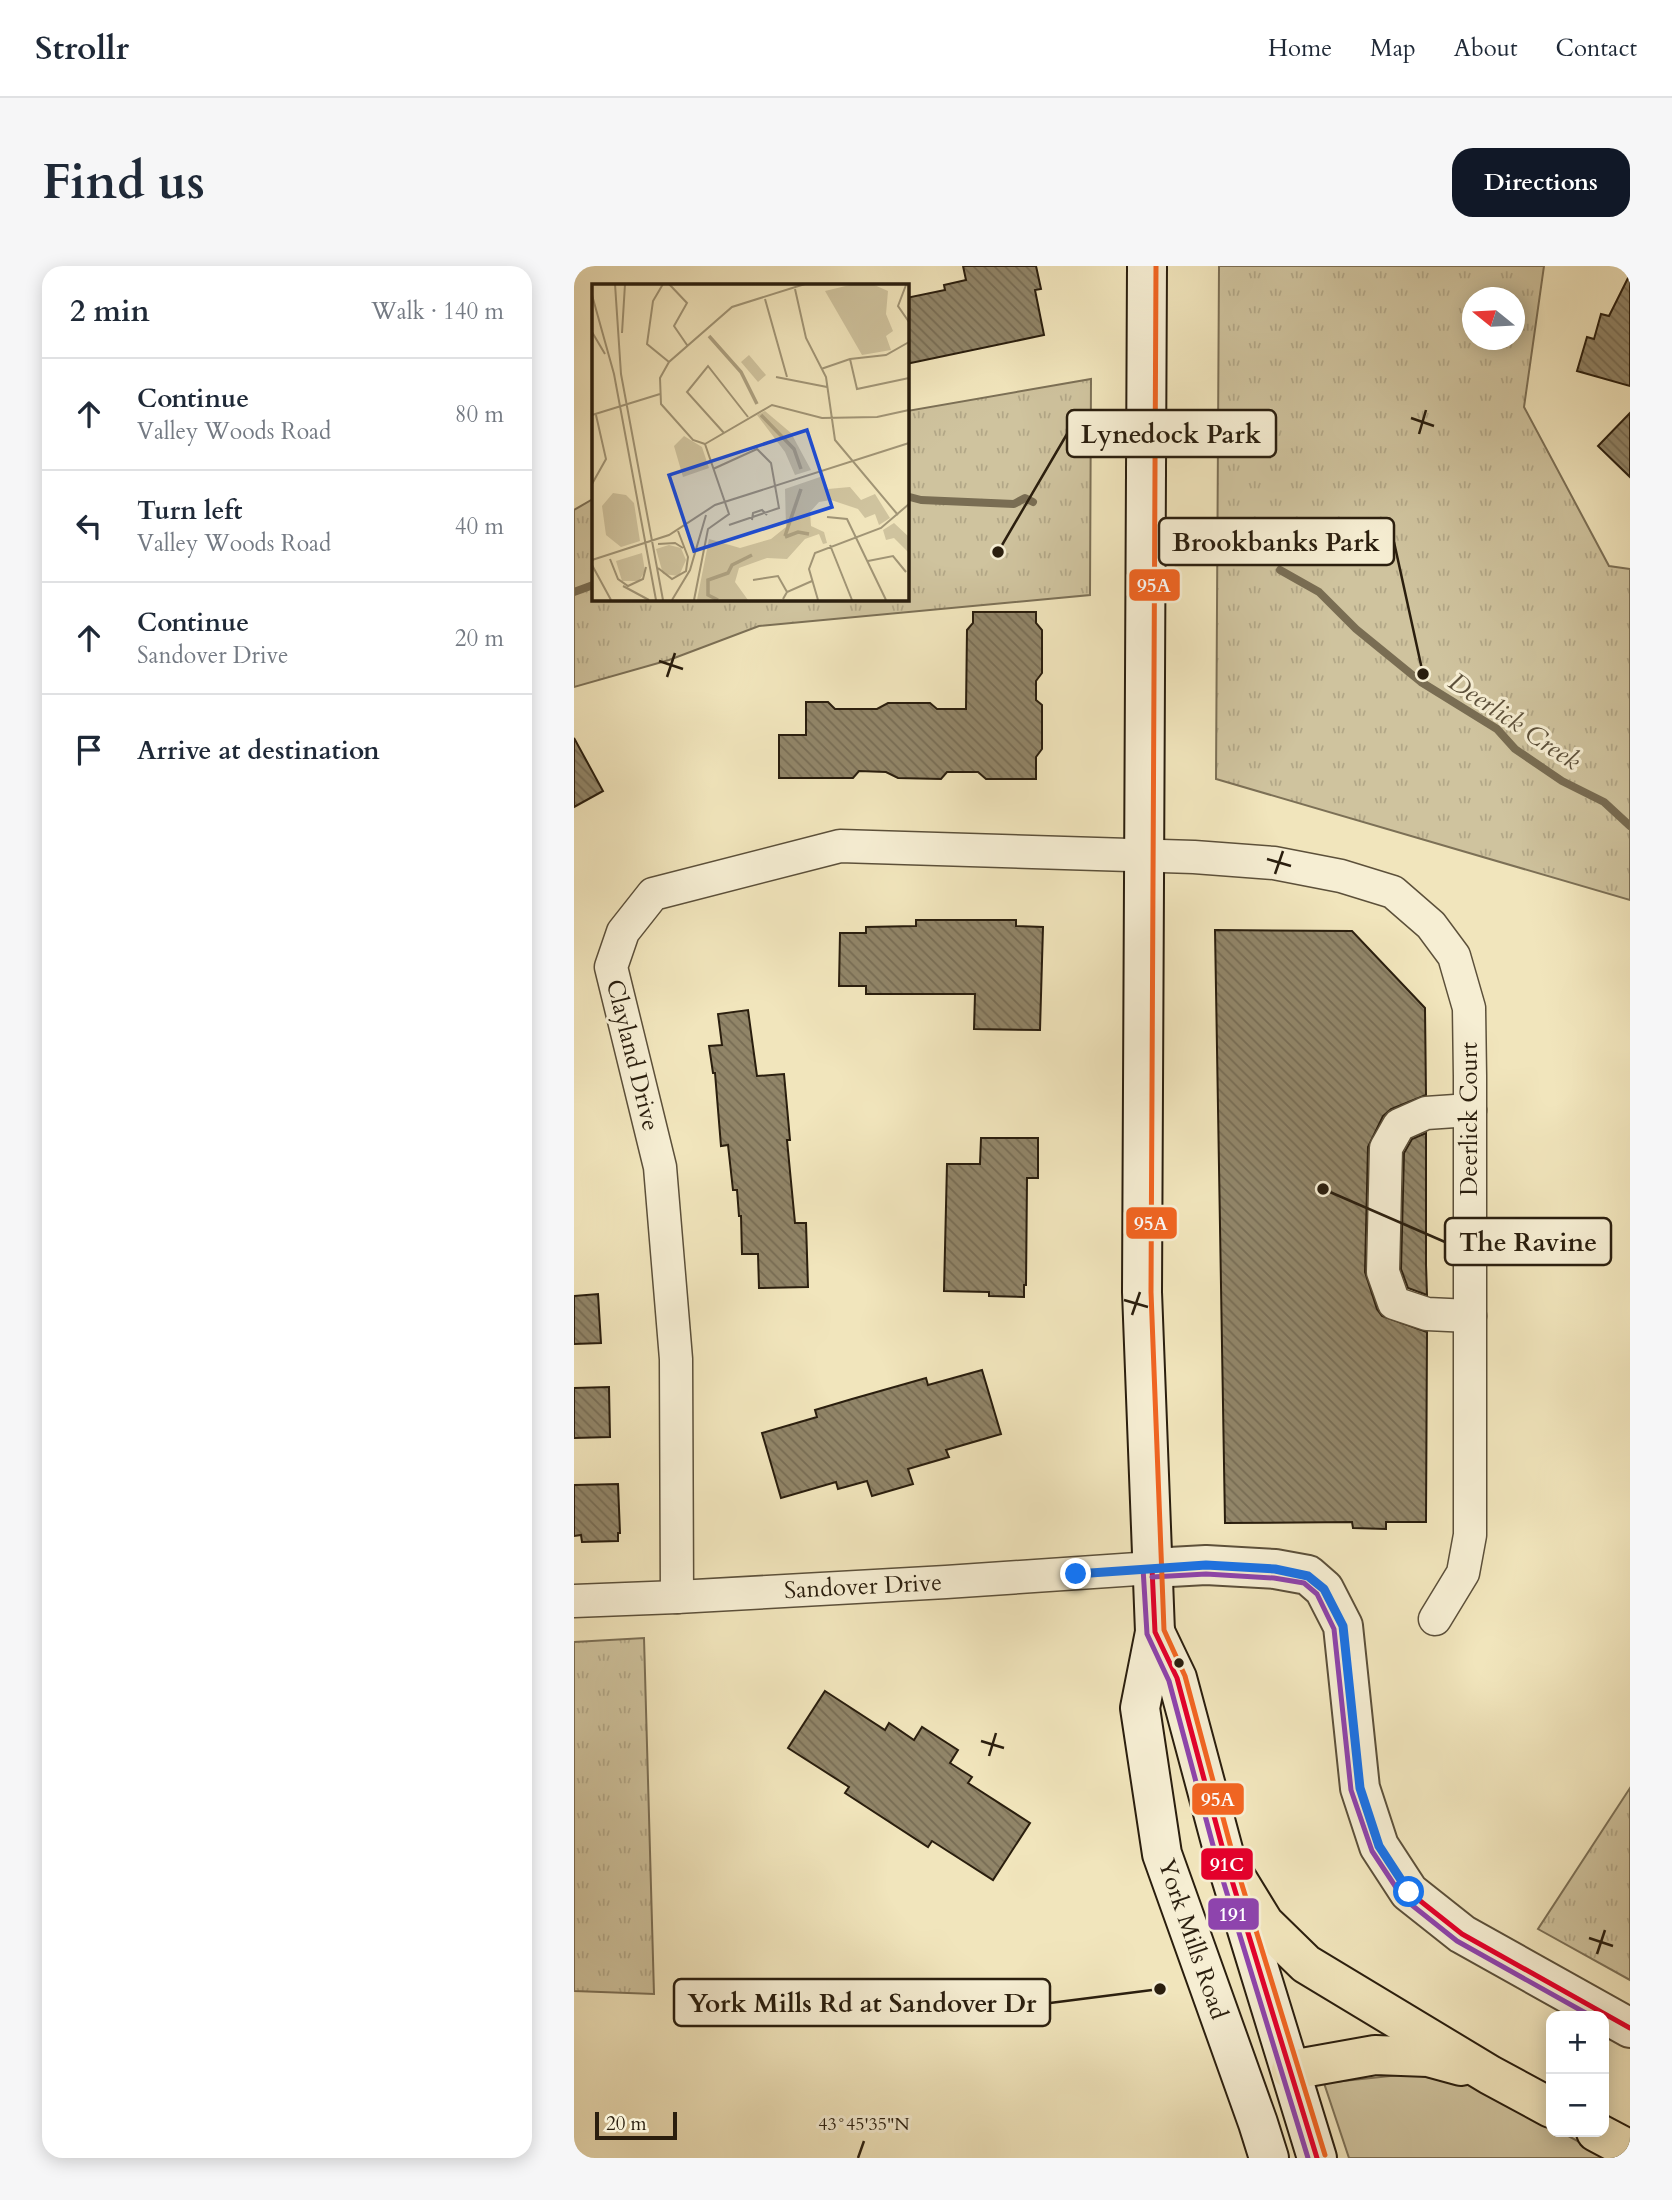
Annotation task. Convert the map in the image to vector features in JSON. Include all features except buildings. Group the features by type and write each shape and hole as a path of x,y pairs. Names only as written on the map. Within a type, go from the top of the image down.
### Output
{"highway":[{"path":"1226,1861 1264,1923 1306,1964 1546,2105"},
{"path":"1291,2070 1375,2055 1428,2057 1490,2074"},
{"path":"1605,2137 1630,2150"}],"main road":[{"name":"York Mills Road","path":"1147,266 1142,1292 1155,1632 1140,1708 1163,1854 1269,2158"},
{"path":"1152,1568 1206,1565 1275,1569 1308,1576 1324,1589 1343,1626 1360,1788 1379,1846 1409,1892 1462,1934 1630,2028"},
{"name":"York Mills Road","path":"1155,1632 1177,1678 1226,1861 1317,2158"},
{"path":"1252,2106 1291,2070"}],"street":[{"name":"Clayland Drive","path":"677,1597 675,1345 660,1167 611,967 623,932 653,894 840,846 1143,855"},
{"name":"Deerlick Court","path":"1143,855 1274,863 1341,876 1393,892 1431,925 1454,956 1469,1008 1470,1535 1463,1573 1436,1619"},
{"path":"1469,1110 1426,1113 1399,1125 1386,1148 1383,1272 1394,1303 1427,1314 1470,1316"},
{"name":"Sandover Drive","path":"574,1601 1152,1568"}],"green space":[{"path":"1219,266 1544,266 1524,407 1609,566 1630,569 1630,900 1216,779"},
{"path":"1091,379 1090,595 759,626 669,660 574,687 574,510 592,500 592,600 908,600 908,411"},
{"path":"644,1638 654,1994 574,1991 574,1642"},
{"path":"1630,1788 1630,1980 1538,1929"},
{"path":"1409,2074 1476,2085 1546,2123 1546,2137 1570,2137 1609,2158 1349,2158 1324,2083"}],"waterway":[{"name":"Deerlick Creek","path":"908,497 921,500 1014,504 1025,498 1033,502"},
{"name":"Deerlick Creek","path":"1280,570 1319,592 1356,629 1421,682 1497,729 1515,749 1562,781 1604,802 1630,826"},
{"name":"Deerlick Creek","path":"574,592 592,585"}],"transit line":[{"name":"95A","path":"1156,266 1151,1292 1164,1630 1185,1676 1234,1859 1325,2155"},
{"name":"91C","path":"1152,1568 1206,1565 1275,1569 1308,1575 1324,1589 1343,1626 1360,1788 1379,1846 1409,1892 1462,1934 1630,2028"},
{"name":"191","path":"1143,1568 1147,1634 1169,1681 1218,1864 1308,2158"},
{"name":"91C","path":"1152,1568 1155,1632 1177,1678 1226,1861 1317,2158"},
{"name":"191","path":"1152,1577 1206,1574 1274,1578 1304,1583 1317,1594 1334,1629 1351,1790 1372,1851 1403,1898 1457,1941 1582,2011"}],"place":[{"name":"Lynedock Park","path":"998,552"},
{"name":"Brookbanks Park","path":"1423,674"},
{"name":"The Ravine","path":"1323,1189"},
{"name":"York Mills Rd at Sandover Dr","path":"1160,1989"}],"route":[{"path":"1076,1574 1206,1565 1275,1569 1308,1576 1324,1589 1343,1626 1360,1788 1379,1846 1409,1892"}]}
